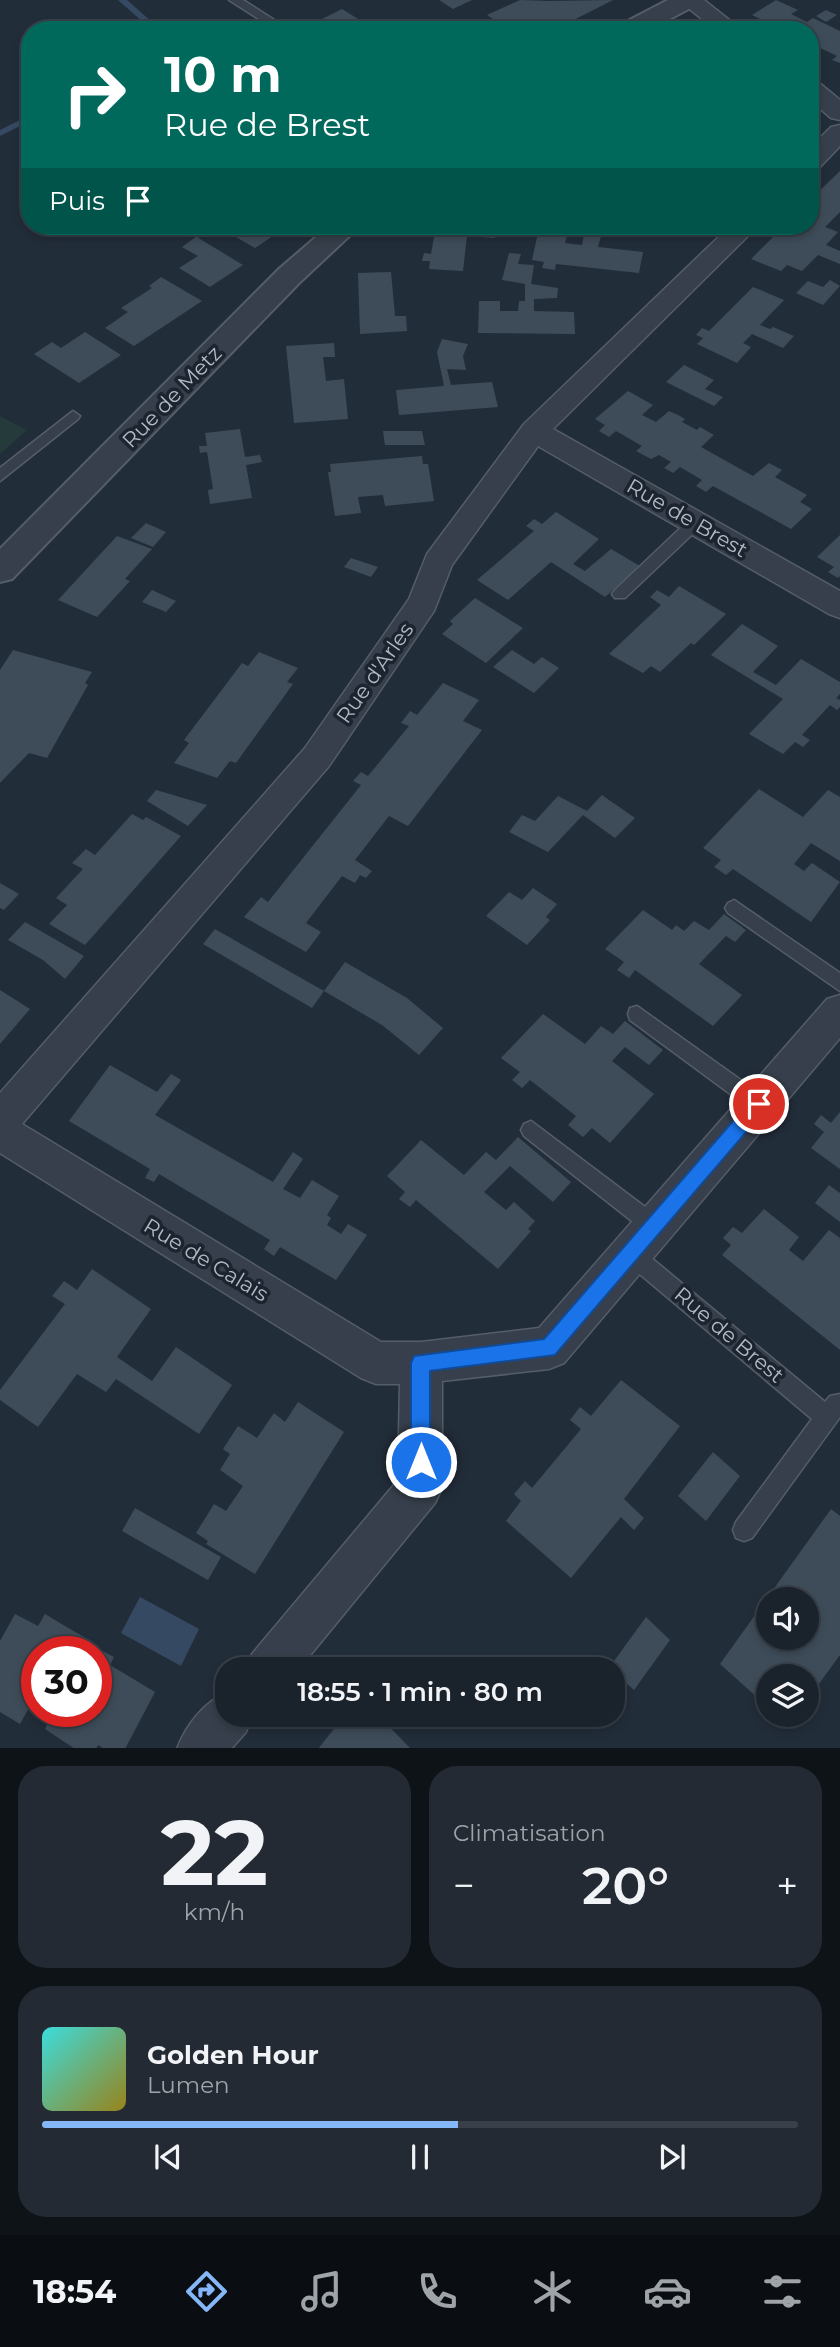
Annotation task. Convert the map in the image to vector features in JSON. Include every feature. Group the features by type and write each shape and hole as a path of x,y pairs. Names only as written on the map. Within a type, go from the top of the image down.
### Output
{"street":[{"path":"647,21 688,0 718,21"},
{"path":"819,95 840,113"},
{"path":"819,154 840,132"},
{"name":"Rue de Metz","path":"0,570 289,276 336,235"},
{"name":"Rue d'Arles","path":"0,1121 317,757 423,603 438,562 534,431 737,235"},
{"name":"Rue de Brest","path":"534,431 840,606"},
{"path":"279,1657 421,1488 421,1363 549,1348 840,1011"},
{"name":"Rue de Calais","path":"0,1132 376,1363 421,1363"},
{"path":"200,1748 218,1727"}],"lane":[{"path":"235,0 269,21"},
{"path":"0,477 73,416"},
{"path":"620,594 695,523"},
{"path":"734,908 840,983"},
{"path":"636,1014 759,1104"},
{"name":"Rue de Brest","path":"531,1130 642,1239 834,1411 744,1530"}],"green space":[{"path":"0,416 27,430 0,454"}],"water":[{"path":"140,1597 199,1629 181,1666 121,1633"}],"building":[{"path":"439,0 472,0 453,9"},
{"path":"520,0 613,0 572,21 496,21 487,15"},
{"path":"776,0 798,10 791,14 805,21 760,21 752,15"},
{"path":"342,9 361,21 318,21"},
{"path":"826,10 837,15 826,22 816,16"},
{"path":"813,18 840,31 840,63 832,60 837,56 819,47 819,21 808,21"},
{"path":"840,171 840,212 825,227 838,232 826,245 840,251 840,264 818,255 802,271 787,265 781,271 751,259 774,236 771,235 819,235 819,191"},
{"path":"233,235 274,235 255,248"},
{"path":"434,235 496,235 495,238 467,236 463,271 429,269 430,261 422,261 424,253 431,254"},
{"path":"538,235 567,236 565,243 582,245 584,235 601,236 598,247 643,252 639,273 556,264 555,270 542,268 544,262 532,260"},
{"path":"197,236 243,265 210,287 179,268 198,256 182,247"},
{"path":"509,253 521,254 518,264 534,265 531,284 558,288 557,298 534,299 534,311 574,312 575,334 478,333 479,301 500,301 500,311 518,311 519,301 525,301 525,284 502,280"},
{"path":"391,272 395,316 406,316 407,331 360,334 358,273"},
{"path":"161,277 202,301 134,346 105,328 128,312 121,308 152,288 149,286"},
{"path":"830,280 840,286 823,305 796,293 808,281 823,287"},
{"path":"753,287 784,300 760,325 794,336 783,348 752,334 743,343 751,347 737,363 697,344 703,338 696,335 702,328 709,331"},
{"path":"85,332 121,355 79,383 34,354 52,342 61,348"},
{"path":"442,339 468,344 463,356 466,370 447,369 451,385 492,382 498,407 399,415 396,390 444,386 437,352"},
{"path":"334,343 335,357 323,357 326,381 344,379 348,419 294,423 286,346"},
{"path":"684,365 714,380 705,389 723,397 714,406 666,382"},
{"path":"628,391 653,405 642,415 656,422 669,411 685,419 682,422 697,430 700,427 714,435 701,447 753,476 769,463 782,470 775,477 807,495 800,502 812,509 791,529 713,486 706,492 696,486 702,480 680,467 673,473 664,468 671,462 659,455 651,459 636,451 642,446 616,431 609,437 599,431 605,425 595,419"},
{"path":"240,429 245,457 260,455 262,462 246,465 252,498 210,504 208,490 213,489 207,452 200,453 199,446 207,446 205,433"},
{"path":"383,431 422,431 425,445 385,445"},
{"path":"422,456 423,464 428,464 434,501 385,506 383,495 358,497 361,513 335,516 328,472 331,472 330,464"},
{"path":"556,512 599,539 573,564 585,571 611,549 640,566 605,597 551,562 508,600 477,580 534,531 526,526 534,519 542,524"},
{"path":"146,523 166,532 153,547 131,538"},
{"path":"840,535 838,578 828,572 834,567 817,557"},
{"path":"117,536 152,549 125,579 130,581 97,617 58,600"},
{"path":"351,558 378,567 371,577 344,567"},
{"path":"679,586 726,614 694,645 691,643 660,672 651,666 643,673 609,654 661,605 650,597 657,590 669,597"},
{"path":"152,590 176,601 166,612 142,602"},
{"path":"475,598 523,628 486,663 442,634 453,624 450,621"},
{"path":"742,624 778,646 753,672 776,685 801,659 840,682 840,694 836,698 840,700 840,707 837,710 830,705 802,735 810,740 803,747 795,742 783,754 749,734 783,699 711,655"},
{"path":"13,650 92,672 85,683 88,685 47,758 29,753 0,783 0,670"},
{"path":"512,650 534,664 542,657 559,668 534,693 493,667"},
{"path":"259,652 298,668 287,682 293,684 236,763 230,761 217,778 174,763 189,743 184,740 242,663 248,666"},
{"path":"443,683 479,700 463,721 482,730 408,826 389,816 355,860 372,871 366,878 360,875 355,883 342,876 306,923 321,932 306,952 244,917 261,897 268,902 361,785 353,781 361,772 368,776 409,726 401,723 410,711 417,715"},
{"path":"759,789 803,817 828,790 840,797 840,861 811,843 794,864 804,871 812,863 840,882 811,922 733,869 726,875 714,867 721,860 703,848"},
{"path":"156,790 207,805 188,826 147,801"},
{"path":"602,795 635,818 615,838 583,815 548,852 509,832 522,815 535,821 558,796 587,811"},
{"path":"132,814 143,820 146,817 181,836 85,945 49,924 67,905 56,898 83,869 72,863 86,849 95,855"},
{"path":"0,883 19,894 4,910 0,908"},
{"path":"533,888 557,904 546,917 550,920 527,945 486,916 509,892 522,900"},
{"path":"643,910 672,930 676,925 684,931 694,921 709,930 724,914 746,930 735,942 726,936 699,964 742,995 713,1026 635,970 629,978 617,970 624,962 605,949"},
{"path":"25,922 84,956 65,979 43,960 8,940"},
{"path":"215,929 324,991 312,1008 203,944"},
{"path":"345,962 407,998 443,1028 419,1055 382,1025 324,991"},
{"path":"0,990 30,1009 0,1044"},
{"path":"543,1014 585,1044 601,1026 613,1034 625,1021 663,1050 649,1065 625,1047 612,1061 654,1094 610,1143 592,1128 583,1137 568,1125 576,1116 530,1080 522,1088 512,1080 520,1072 501,1058"},
{"path":"110,1065 157,1092 171,1074 181,1080 155,1115 273,1182 293,1152 303,1159 283,1189 300,1198 312,1180 339,1196 327,1215 331,1218 327,1225 341,1234 348,1224 367,1235 336,1280 280,1247 274,1256 264,1249 270,1240 159,1174 154,1182 145,1178 150,1169 69,1121"},
{"path":"840,1112 840,1169 811,1148 824,1132 814,1124 821,1115 831,1123"},
{"path":"518,1137 571,1182 553,1202 510,1166 484,1192 506,1210 514,1202 535,1221 528,1229 531,1231 498,1269 416,1200 410,1207 399,1199 405,1192 387,1176 421,1140 464,1175 486,1152 496,1160"},
{"path":"829,1185 840,1193 840,1222 815,1203"},
{"path":"764,1209 799,1237 789,1250 803,1261 829,1230 840,1238 840,1350 722,1255 731,1245 723,1238 733,1227 742,1233"},
{"path":"92,1269 151,1309 117,1357 152,1381 176,1347 232,1385 199,1434 116,1379 106,1392 77,1374 38,1427 0,1400 0,1390 65,1304 52,1296 64,1281 77,1290"},
{"path":"621,1380 680,1426 624,1499 644,1518 634,1530 621,1517 571,1578 506,1521 521,1501 514,1494 525,1481 532,1488 581,1429 570,1420 580,1407 591,1416"},
{"path":"298,1402 344,1432 255,1574 206,1544 208,1541 196,1533 214,1504 226,1511 243,1486 220,1470 230,1454 223,1449 238,1426 257,1438 274,1413 285,1422"},
{"path":"713,1452 740,1476 706,1521 678,1496"},
{"path":"135,1508 221,1557 208,1580 122,1531"},
{"path":"831,1509 840,1516 840,1655 819,1684 819,1664 756,1664 756,1696 720,1664 756,1614 756,1650 819,1650 819,1587 775,1587"},
{"path":"15,1614 38,1626 45,1614 83,1636 21,1636 21,1722 0,1712 0,1641"},
{"path":"646,1617 670,1640 634,1690 625,1682 625,1657 617,1657"},
{"path":"112,1666 155,1692 126,1748 102,1748 98,1745 96,1748 74,1748 45,1729 112,1727"},
{"path":"335,1727 390,1727 410,1748 319,1748"}],"waterway":[{"path":"122,0 146,21"},
{"path":"0,133 21,122"}],"route":[{"path":"421,1462 421,1363 549,1348 759,1104"}]}
